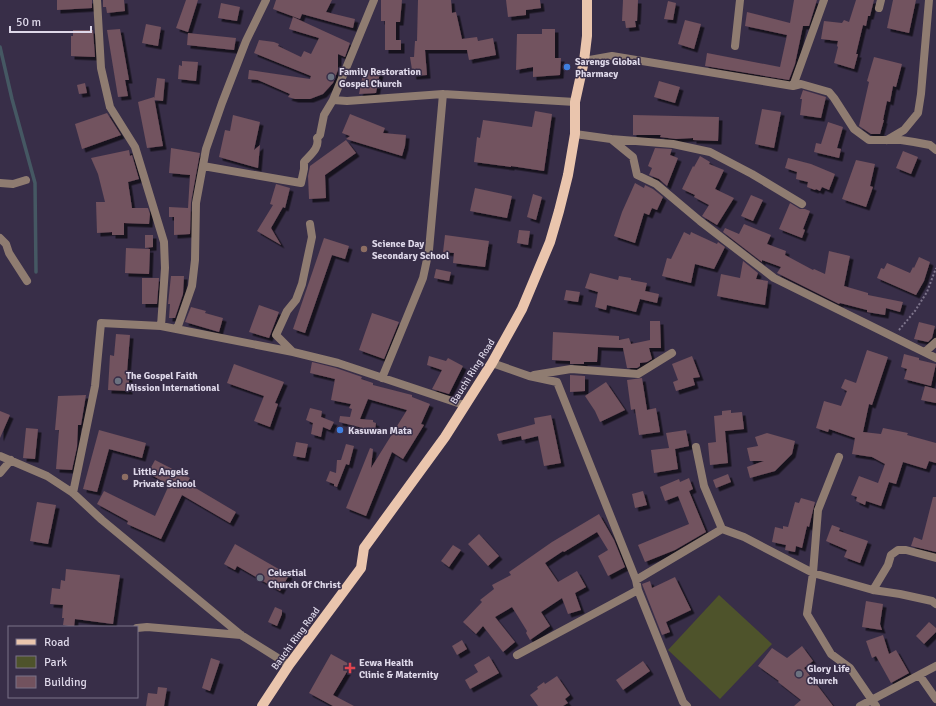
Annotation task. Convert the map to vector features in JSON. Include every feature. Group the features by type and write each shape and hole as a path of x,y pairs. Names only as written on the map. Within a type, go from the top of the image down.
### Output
{"main road":[{"name":"Bauchi Ring Road","path":"262,706 361,568 364,548 446,437 464,405 492,363 522,309 550,242 568,175 575,134 575,102 584,61 587,36 587,0"}],"street":[{"path":"97,0 101,68 110,107 135,147 164,242 165,268 161,326"},
{"path":"178,329 192,286 195,260 196,202 206,149 246,41 266,0"},
{"path":"203,166 301,183 304,162 315,150 324,115 333,100 374,0"},
{"path":"734,46 740,0"},
{"path":"793,86 824,0"},
{"path":"886,141 904,130 918,113 929,0"},
{"path":"584,61 612,56 793,86 801,84 829,92 854,129 869,140 901,140 930,145 936,150"},
{"path":"333,100 347,101 443,94 575,102"},
{"path":"382,378 423,278 429,250 443,94"},
{"path":"575,134 611,139 673,144 710,152 752,174 802,204"},
{"path":"611,139 633,157 637,174 656,184 700,221 774,278 936,358"},
{"path":"0,183 13,184 26,180"},
{"path":"293,352 276,334 287,311 296,300 302,284 312,237 310,224"},
{"path":"0,238 6,244 9,253 27,281"},
{"path":"73,493 95,386 101,323 161,326 293,352 338,363 464,405"},
{"path":"925,352 936,342"},
{"path":"529,376 571,368 638,374 672,353"},
{"path":"492,363 529,376 557,382 636,580 638,590 683,702 687,706"},
{"path":"696,447 704,486 722,530"},
{"path":"0,456 47,476 73,493 108,525 241,635 290,665"},
{"path":"839,457 818,510 813,573 806,614 831,654 850,668 874,703"},
{"path":"0,473 10,460"},
{"path":"636,580 722,530 744,537 813,573 873,590 900,594 936,604"},
{"path":"873,590 888,565 891,555 898,550 906,550 936,558"},
{"path":"517,656 638,590"},
{"path":"138,628 147,627 241,635"},
{"path":"860,706 874,703 936,666"},
{"path":"920,676 936,699"}],"path":[{"path":"893,337 923,299 936,268"}],"green space":[{"path":"719,595 772,644 720,699 668,650"}],"building":[{"path":"57,0 92,0 92,8 57,10"},
{"path":"103,0 124,0 125,11 107,13 106,7 103,7"},
{"path":"186,0 198,0 188,32 176,28"},
{"path":"276,0 332,0 326,12 355,19 353,28 302,14 300,19 273,9"},
{"path":"381,0 402,0 400,22 396,22 396,40 401,40 401,50 385,50 385,21 381,21"},
{"path":"418,0 451,0 452,13 456,12 462,39 477,37 478,41 493,38 496,55 469,60 467,50 425,50 427,75 413,76 410,57 414,57 415,41 417,41"},
{"path":"506,0 540,0 541,8 526,10 526,15 508,17"},
{"path":"623,0 638,0 637,21 635,21 636,27 626,28 625,21 622,21"},
{"path":"794,0 817,0 809,26 803,26 795,64 789,80 705,66 707,53 780,67 787,35 745,26 747,12 790,23"},
{"path":"856,0 874,0 866,26 863,25 854,69 834,63 838,41 821,39 824,21 842,23 844,20 849,22"},
{"path":"893,0 916,0 909,33 887,28"},
{"path":"668,1 676,3 673,20 664,19"},
{"path":"221,3 240,7 237,21 218,18"},
{"path":"293,17 350,43 345,57 338,54 338,70 333,83 323,94 310,99 295,99 288,97 290,94 258,80 248,79 249,70 310,79 311,76 254,53 259,40 279,44 278,46 301,57 304,51 311,54 319,38 289,29"},
{"path":"685,20 701,24 694,49 678,44"},
{"path":"146,24 161,27 158,46 142,43"},
{"path":"120,29 129,80 125,80 128,96 118,97 107,30"},
{"path":"542,29 555,29 555,58 561,58 560,75 533,77 533,67 516,70 517,34 542,34"},
{"path":"73,30 93,30 95,57 71,56 71,36 73,36"},
{"path":"188,33 236,38 234,50 187,45"},
{"path":"874,57 902,64 896,87 893,86 890,102 887,101 880,134 871,134 859,126 869,82 867,81"},
{"path":"182,61 198,62 196,81 178,79 179,65 182,66"},
{"path":"364,69 380,72 376,93 359,94"},
{"path":"157,78 165,79 163,101 154,100"},
{"path":"659,81 680,87 675,103 654,97"},
{"path":"85,83 87,93 79,94 77,85"},
{"path":"803,90 826,97 821,118 800,115 802,99 800,99"},
{"path":"154,97 163,146 147,148 138,102"},
{"path":"762,109 781,112 774,148 755,144"},
{"path":"535,111 552,114 544,171 474,162 477,137 480,138 483,120 532,127"},
{"path":"107,113 121,135 82,149 75,124"},
{"path":"350,114 385,128 383,133 406,135 402,156 346,139 350,136 342,133"},
{"path":"233,115 260,122 254,150 260,145 258,168 219,157 225,130 230,131"},
{"path":"633,115 719,117 718,141 693,140 693,138 676,139 660,137 661,135 633,135"},
{"path":"828,122 843,127 837,148 841,149 839,158 814,152 816,143 821,144"},
{"path":"346,140 356,153 325,175 326,198 309,199 308,176 310,166"},
{"path":"171,148 200,153 191,202 190,234 174,235 174,217 169,217 169,207 188,208 190,175 169,173"},
{"path":"655,148 672,149 670,155 678,158 667,186 659,179 649,175 652,168 648,166"},
{"path":"129,150 130,156 132,155 139,179 128,182 132,208 148,208 150,214 149,224 124,223 124,235 112,235 112,232 97,233 96,202 105,202 98,174 91,158"},
{"path":"903,151 918,157 911,174 896,168"},
{"path":"700,156 710,162 709,164 724,170 715,189 734,198 717,225 702,216 709,205 694,197 695,195 682,189 693,166 694,167"},
{"path":"788,158 811,164 835,174 829,190 822,187 820,191 815,190 807,187 808,182 796,179 797,172 785,168"},
{"path":"856,160 875,164 870,186 873,187 866,207 842,199"},
{"path":"635,183 644,188 645,185 653,189 663,197 657,210 652,208 649,215 644,213 635,243 614,236 622,212"},
{"path":"276,184 290,188 285,208 283,207 271,228 281,245 257,231 273,205 270,204"},
{"path":"475,188 512,196 507,218 470,211"},
{"path":"533,194 542,197 536,220 527,217"},
{"path":"751,195 763,200 753,221 741,216"},
{"path":"790,203 800,209 810,211 803,229 805,230 802,238 779,229"},
{"path":"744,224 771,235 767,244 786,251 785,255 813,270 814,269 825,274 829,251 850,256 844,286 868,293 868,295 903,302 900,312 886,308 885,315 867,312 867,310 839,304 777,273 781,267 762,260 762,262 723,232 725,228 739,234"},
{"path":"519,230 530,231 528,245 517,243"},
{"path":"684,232 690,235 691,232 717,244 718,242 725,247 714,269 695,264 691,283 662,276 667,258 671,259"},
{"path":"145,235 153,235 153,247 145,248"},
{"path":"445,235 489,241 485,267 453,263 454,253 443,252"},
{"path":"324,238 349,246 345,259 332,255 305,333 293,329"},
{"path":"126,248 150,249 149,274 125,273"},
{"path":"919,257 930,262 924,281 916,295 877,278 881,268 884,269 887,263 910,273"},
{"path":"743,261 758,273 756,279 768,281 765,305 717,296 721,274 740,278"},
{"path":"436,269 451,272 449,281 434,278"},
{"path":"590,273 618,280 619,276 631,278 631,280 647,283 645,291 659,294 657,303 640,299 636,312 607,305 606,310 595,307 598,292 585,288"},
{"path":"171,276 184,276 183,294 175,318 169,318 170,304 168,304"},
{"path":"142,278 159,278 157,304 142,304"},
{"path":"566,290 580,292 578,302 564,300"},
{"path":"259,305 279,312 269,338 249,332"},
{"path":"191,307 223,318 219,332 185,322"},
{"path":"372,313 399,322 384,359 359,350"},
{"path":"650,321 660,321 661,348 649,348 652,359 647,362 640,363 640,366 637,368 627,368 623,348 598,347 597,362 570,364 570,361 552,360 553,332 619,336 619,340 629,338 631,344 650,340"},
{"path":"919,322 935,326 932,338 928,342 914,339"},
{"path":"116,334 130,335 127,372 129,373 129,391 108,390 110,355 114,356"},
{"path":"867,350 888,357 872,405 869,404 863,432 881,434 883,428 908,433 907,435 936,443 936,463 929,461 926,469 903,462 896,484 889,482 881,506 866,501 865,505 856,501 857,497 851,495 859,476 878,483 885,464 872,457 852,454 855,438 829,429 828,432 816,428 824,401 841,406 847,391 841,388 845,379 856,383"},
{"path":"904,354 919,358 919,360 936,364 931,386 904,379 907,369 901,367"},
{"path":"429,356 446,361 448,358 463,366 449,394 432,389 442,370 427,365"},
{"path":"692,356 700,377 693,378 695,385 676,391 673,382 678,380 672,364"},
{"path":"312,362 362,377 361,379 373,383 373,385 412,395 412,397 430,404 421,424 424,425 403,459 392,452 366,516 346,508 370,448 373,449 371,468 407,410 368,399 360,419 373,420 373,422 376,423 375,431 339,422 340,416 350,417 352,409 349,408 351,404 331,400 335,379 310,373"},
{"path":"234,364 284,382 275,403 278,404 270,427 254,421 264,396 227,383"},
{"path":"570,375 585,376 585,391 570,392"},
{"path":"642,378 647,410 656,408 660,432 639,435 635,409 631,410 627,380"},
{"path":"606,382 625,410 600,422 585,396"},
{"path":"925,386 936,389 936,403 921,400"},
{"path":"86,395 81,425 78,425 77,447 72,470 56,469 59,430 55,430 58,396"},
{"path":"310,408 322,411 321,417 334,422 330,430 323,427 321,437 311,434 313,423 306,420"},
{"path":"731,410 731,413 742,412 744,429 725,431 728,463 710,465 708,443 716,442 714,416 722,415 722,411"},
{"path":"0,411 10,415 0,438"},
{"path":"551,415 561,463 544,466 538,436 522,440 521,436 499,441 497,434 535,424 534,418"},
{"path":"26,428 38,429 35,459 23,458"},
{"path":"99,430 146,443 142,458 109,449 97,492 83,489"},
{"path":"686,430 689,446 675,449 678,469 654,473 651,450 669,448 666,433"},
{"path":"767,433 795,441 792,454 775,471 750,478 747,467 764,461 750,461 747,448 758,446 755,437"},
{"path":"296,442 308,444 305,458 293,456"},
{"path":"346,444 354,446 349,465 346,464 337,487 326,481 330,471 336,473 337,460 341,460"},
{"path":"155,460 190,478 187,483 236,512 230,523 182,495 161,539 127,524 128,521 97,504 104,491 155,516 169,485 148,473"},
{"path":"728,474 731,482 716,488 713,480"},
{"path":"689,478 693,489 689,491 706,532 675,550 645,562 638,545 689,524 678,496 665,501 660,487 679,479 680,482"},
{"path":"643,491 647,505 635,508 632,494"},
{"path":"933,497 936,497 936,552 911,546 914,537 922,540"},
{"path":"801,498 815,502 809,527 807,526 802,548 796,546 795,552 785,550 786,545 772,542 775,527 783,529 783,526 788,527 795,502 799,503"},
{"path":"37,502 56,505 48,544 30,541"},
{"path":"599,514 614,540 625,567 608,576 598,556 608,550 597,532 545,563 558,582 577,571 586,587 575,593 581,610 568,614 562,598 541,612 550,626 530,640 526,633 527,631 512,607 495,617 515,642 503,652 483,626 476,634 463,622 482,602 480,600 494,589 492,585 511,575 509,572 552,542"},
{"path":"832,525 840,528 839,531 868,541 860,563 844,557 847,550 826,541"},
{"path":"479,534 499,556 488,566 468,544"},
{"path":"235,544 289,575 280,591 237,566 235,570 224,564"},
{"path":"453,545 461,550 449,567 441,561"},
{"path":"66,569 120,575 113,624 75,619 74,626 63,625 63,605 50,604 52,588 60,589 61,580 65,581"},
{"path":"675,577 691,610 666,622 670,632 662,635 642,584 650,581 652,588"},
{"path":"866,601 883,604 880,624 882,630 862,627"},
{"path":"275,607 282,610 277,626 268,622"},
{"path":"929,622 936,628 936,632 924,644 916,636"},
{"path":"883,635 889,654 896,650 909,673 891,683 876,656 872,658 866,641"},
{"path":"462,640 467,649 457,655 452,646"},
{"path":"802,646 813,661 804,668 833,706 794,706 801,700 778,682 779,681 758,666 772,648 787,658"},
{"path":"331,654 351,665 333,695 354,706 333,706 309,693"},
{"path":"489,656 499,673 470,689 465,680 478,672 474,665"},
{"path":"211,658 220,661 210,691 202,688"},
{"path":"643,661 650,671 623,690 616,680"},
{"path":"557,676 570,695 565,699 568,703 563,706 538,706 530,695 544,682 545,684"},
{"path":"158,687 167,688 164,706 146,706 148,693 157,694"}],"waterway":[{"path":"0,47 12,99 35,183 36,272"}],"place":[{"name":"Sarengs Global Pharmacy","path":"567,67"},
{"name":"Family Restoration Gospel Church","path":"331,77"},
{"name":"Science Day Secondary School","path":"364,249"},
{"name":"The Gospel Faith Mission International","path":"118,381"},
{"name":"Kasuwan Mata","path":"340,430"},
{"name":"Little Angels Private School","path":"125,477"},
{"name":"Celestial Church Of Christ","path":"260,578"},
{"name":"Ecwa Health Clinic & Maternity","path":"350,668"},
{"name":"Glory Life Church","path":"799,674"}]}
